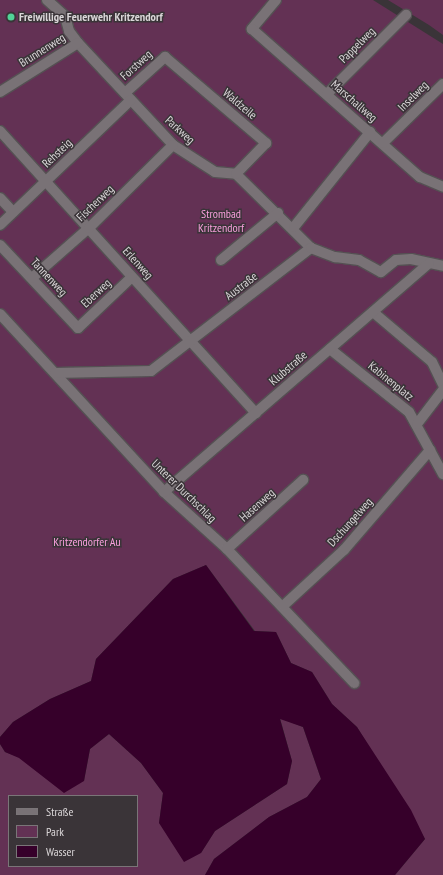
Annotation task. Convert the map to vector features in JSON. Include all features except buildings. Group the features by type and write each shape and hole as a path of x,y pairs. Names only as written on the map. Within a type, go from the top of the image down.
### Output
{"street":[{"name":"Parkweg","path":"47,0 65,16 69,31 78,43 173,145 215,172 236,174"},
{"name":"Marschallweg","path":"276,0 252,29 384,143 420,177 441,184"},
{"name":"Pappelweg","path":"327,94 406,14"},
{"name":"Brunnenweg","path":"0,92 78,43"},
{"name":"Forstweg","path":"128,96 165,57"},
{"name":"Waldzeile","path":"165,57 266,143 236,174"},
{"name":"Inselweg","path":"384,143 443,84"},
{"name":"Rehsteig","path":"0,225 45,182 128,96"},
{"name":"Erlenweg","path":"0,131 256,413"},
{"path":"294,228 370,132"},
{"name":"Fischerweg","path":"32,278 89,228 173,145"},
{"path":"236,174 294,228 311,248 335,257 359,260 381,272 396,260 443,266"},
{"path":"0,198 13,212"},
{"path":"221,260 278,213"},
{"name":"Tannenweg","path":"0,245 78,328"},
{"name":"Austraße","path":"54,373 151,371 311,248"},
{"name":"Klubstraße","path":"164,492 428,263"},
{"name":"Eberweg","path":"78,328 132,277"},
{"path":"373,312 432,362 443,384"},
{"name":"Unterer Durchschlag","path":"0,314 164,492 227,549 284,606 354,683"},
{"name":"Kabinenplatz","path":"330,348 408,412 417,424 443,474"},
{"path":"417,424 443,390"},
{"name":"Dschungelweg","path":"284,606 344,550 430,450"},
{"name":"Hasenweg","path":"227,549 303,480"}],"green space":[{"name":"Strombad Kritzendorf","path":"0,0 373,0 443,44 443,875 395,875 425,839 357,727 332,704 312,672 291,663 276,632 255,631 206,565 173,579 96,659 91,681 50,699 13,722 0,737 0,319 167,491 0,308"},
{"path":"388,0 443,0 443,35 429,25"},
{"path":"280,718 303,727 321,779 307,797 269,817 214,859 205,875 0,875 0,744 5,752 84,781 90,749 109,734 141,763 163,793 159,823 201,853 215,831 287,784 292,761"}],"water":[{"path":"206,565 254,631 276,632 291,663 312,672 332,704 357,727 411,810 425,839 395,875 205,875 214,859 269,817 307,797 321,779 303,727 280,719 292,761 287,784 215,831 201,853 184,862 159,823 163,793 141,763 109,734 90,749 84,781 64,793 19,758 5,752 0,744 0,737 13,722 50,699 91,681 96,659 173,579"}],"place":[{"name":"Freiwillige Feuerwehr Kritzendorf","path":"11,17"}],"park label":[{"name":"Kritzendorfer Au","path":"87,542"}]}
